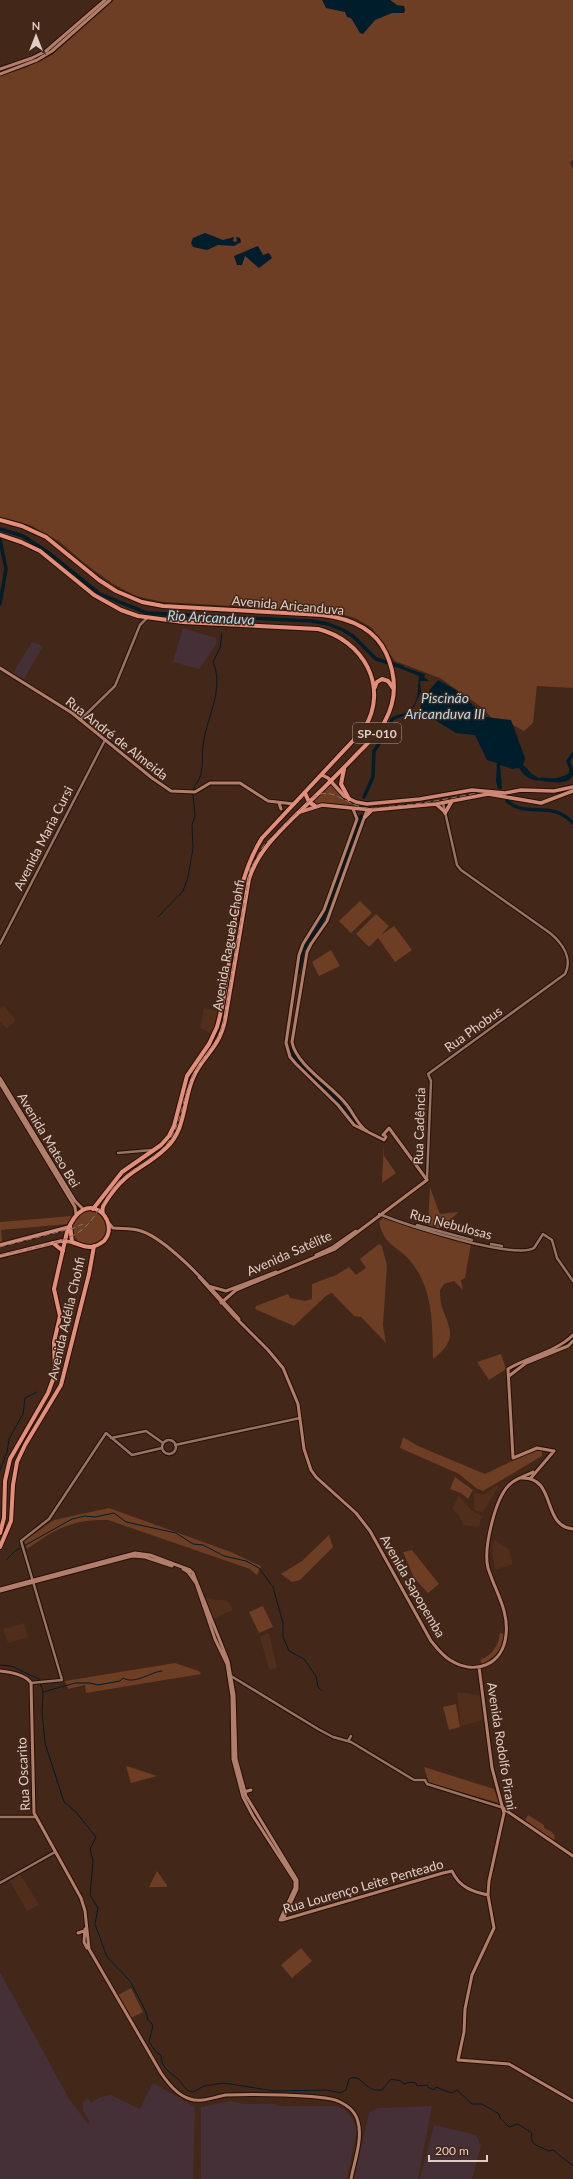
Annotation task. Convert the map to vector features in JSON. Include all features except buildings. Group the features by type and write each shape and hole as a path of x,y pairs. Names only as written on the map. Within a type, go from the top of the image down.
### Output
{"highway":[{"name":"Avenida Aricanduva","path":"0,520 22,526 46,537 107,586 142,602 163,606 314,615 346,619 371,633 381,644 392,669 394,692 390,709 383,725 298,814"},
{"name":"Avenida Aricanduva","path":"0,535 21,542 40,551 94,595 121,610 138,616 183,622 308,628 329,632 346,640 359,653 370,675 374,693 372,707 366,725 305,794 294,804"},
{"path":"374,693 377,682 384,679 391,683 394,692"},
{"path":"346,765 341,784 348,799"},
{"path":"305,794 309,802 315,806"},
{"name":"Avenida Ragueb Chohfi","path":"93,1209 122,1172 156,1149 169,1136 187,1076 214,1035 219,1022 245,872 262,838 294,804"},
{"name":"Avenida Ragueb Chohfi","path":"103,1214 103,1206 123,1178 162,1152 177,1134 192,1079 220,1037 225,1020 250,874 268,843 298,814"},
{"path":"214,1035 220,1037"},
{"path":"177,1113 183,1115"},
{"path":"83,1209 93,1209 103,1214 108,1222 108,1232 105,1240 94,1246 72,1242 70,1226 76,1214 83,1209"},
{"name":"Avenida Adélia Chohfi","path":"0,1533 4,1518 5,1481 10,1459 48,1393 54,1378 54,1342 60,1316 54,1288 70,1226"},
{"path":"53,1243 63,1251"},
{"name":"Avenida Adélia Chohfi","path":"0,1547 11,1521 14,1474 17,1462 25,1445 61,1385 89,1274 94,1246"}],"main road":[{"path":"0,69 38,56 56,43 105,0"},
{"path":"0,74 37,60 57,47 110,0"},
{"path":"79,22 79,26 81,27"},
{"name":"Rua André de Almeida","path":"0,668 80,720 170,790 193,792 210,783 240,783 264,799 279,803 294,804"},
{"path":"322,775 331,780 339,792 348,799"},
{"name":"Avenida Ragueb Chohfi","path":"348,799 367,804 432,798 472,790 506,793 521,790 554,791 573,788"},
{"name":"Avenida Ragueb Chohfi","path":"298,814 315,806 327,805 370,810 436,804 475,796 497,795 522,801 541,802 573,788"},
{"path":"443,803 447,797 472,790 477,793 475,796"},
{"path":"436,804 445,812 452,801"},
{"path":"279,803 281,809"},
{"path":"367,804 370,810 365,817 327,921 311,944 308,952 292,1042 297,1054 341,1098 364,1129 383,1136"},
{"path":"353,809 357,819 324,910 303,944 299,954 286,1043 290,1057 354,1125 362,1130 383,1136"},
{"name":"Avenida Mateo Bei","path":"0,1078 75,1201 83,1209"},
{"name":"Avenida Mateo Bei","path":"0,1083 75,1207 76,1214"},
{"path":"383,1136 390,1130 427,1180"},
{"name":"Avenida Satélite","path":"226,1291 329,1250 427,1180"},
{"name":"Avenida Satélite","path":"222,1302 230,1295 311,1260 339,1246 381,1213"},
{"name":"Avenida Sapopemba","path":"108,1222 113,1228 142,1232 158,1240 199,1277 268,1350 283,1368 298,1404 304,1449 311,1470 316,1477 356,1513 370,1531 431,1641 451,1660 462,1666 479,1667"},
{"path":"0,1245 70,1226"},
{"name":"Avenida Sapopemba","path":"108,1232 115,1230 142,1232"},
{"path":"0,1256 53,1243 65,1241 72,1242"},
{"name":"Avenida Sapopemba","path":"199,1277 214,1293"},
{"path":"208,1286 226,1291 230,1295"},
{"path":"214,1293 220,1290"},
{"path":"530,1479 534,1472 554,1451 538,1448 513,1458 508,1370 524,1360 565,1342 573,1335"},
{"path":"509,1376 526,1363 568,1346 573,1341"},
{"path":"479,1667 495,1660 500,1655 505,1644 506,1616 488,1566 487,1544 505,1490 511,1483 534,1472"},
{"path":"520,1478 538,1482 544,1490 557,1522 564,1528 573,1529"},
{"path":"0,1590 145,1550"},
{"path":"137,1553 150,1555 185,1569 194,1574 198,1582 218,1640 228,1661 234,1695 235,1752 243,1792"},
{"path":"32,1581 136,1556 145,1557 185,1569 196,1583 215,1639 227,1664 232,1696 233,1759 243,1792"},
{"name":"Avenida Rodolfo Pirani","path":"479,1667 492,1768 504,1809 489,1876 488,1894 494,1928 472,1975 465,2009 464,2032 458,2060 509,2064 573,2101"},
{"path":"0,1671 15,1673 31,1683"},
{"name":"Rua Oscarito","path":"31,1683 33,1809 85,1908 84,1942 148,2054 164,2077 178,2093 191,2100 227,2095 321,2098 339,2102 354,2113 359,2127 351,2179"},
{"path":"243,1792 251,1790"},
{"name":"Rua Lourenço Leite Penteado","path":"243,1792 251,1808 297,1880 297,1889 281,1920 452,1871 459,1882 469,1890 488,1894"},
{"path":"504,1809 573,1856"},
{"name":"Rua Oscarito","path":"85,1923 89,1949"},
{"path":"78,1933 84,1931"}],"street":[{"path":"138,616 140,625"},
{"path":"80,720 115,686 140,625 147,618"},
{"name":"Avenida Maria Cursi","path":"0,944 105,740"},
{"path":"443,803 445,812"},
{"name":"Rua Phobus","path":"428,1074 565,974 570,968 570,956 550,933 461,870 457,865 445,812"},
{"name":"Rua Cadência","path":"427,1180 431,1081 428,1074"},
{"path":"118,1153 156,1149"},
{"name":"Rua Nebulosas","path":"381,1213 452,1237 518,1250 528,1251 534,1248 543,1234 552,1240 557,1258 573,1281"},
{"path":"175,1445 301,1418"},
{"path":"111,1438 146,1431 163,1443"},
{"path":"31,1683 62,1680 22,1544 49,1519 106,1434 132,1455 162,1448"},
{"path":"163,1443 169,1440 175,1445"},
{"path":"162,1448 163,1443"},
{"path":"162,1448 165,1452 171,1453 175,1449 175,1445"},
{"path":"231,1676 335,1738 348,1741 414,1780 425,1780 427,1784 504,1809"},
{"path":"348,1741 351,1736"},
{"path":"0,1817 36,1817"},
{"path":"0,1883 55,1852"}],"shaded area":[{"path":"114,0 573,0 573,159 570,163 573,169 573,688 537,686 533,723 524,731 513,725 500,728 484,709 440,678 395,661 372,628 355,618 337,613 303,610 163,602 136,596 113,584 84,563 60,542 30,525 0,517 0,76 25,68 52,55"},
{"path":"183,628 216,638 217,642 200,669 173,662"},
{"path":"32,642 43,646 24,679 13,673"},
{"path":"330,782 340,794 364,805 366,808 323,803 313,804 310,802"},
{"path":"360,901 372,913 351,933 339,921"},
{"path":"376,914 389,926 381,935 394,926 412,950 395,962 378,938 369,947 356,934"},
{"path":"331,950 340,966 319,976 312,962"},
{"path":"4,1006 16,1020 7,1029 0,1021 0,1008"},
{"path":"204,1008 218,1011 212,1034 200,1028"},
{"path":"384,1141 384,1156 396,1173 382,1183"},
{"path":"430,1187 441,1214 459,1212 439,1229 428,1225"},
{"path":"86,1211 92,1211 96,1212 103,1218 106,1228 105,1235 99,1242 92,1245 86,1245 82,1244 75,1238 72,1231 72,1225 73,1221 79,1214"},
{"path":"72,1216 68,1224 1,1230 2,1242 0,1243 0,1222"},
{"path":"383,1218 452,1240 471,1244 465,1278 461,1280 463,1290 454,1281 444,1284 440,1290 443,1310 449,1326 450,1334 449,1341 443,1350 433,1359 432,1321 428,1296 424,1284 419,1273 411,1262 385,1237 379,1222"},
{"path":"379,1244 382,1246 387,1266 383,1325 386,1343 361,1317 354,1316 332,1293 327,1295 294,1326 255,1309 256,1306 288,1294 290,1298 305,1301 312,1299 312,1284 336,1275 349,1267 356,1275 366,1268 360,1259"},
{"path":"501,1354 506,1369 489,1380 477,1362"},
{"path":"403,1437 418,1446 485,1474 533,1451 542,1450 542,1456 483,1491 476,1488 459,1474 400,1448"},
{"path":"455,1477 473,1490 468,1499 461,1493 450,1489"},
{"path":"497,1485 499,1486 483,1512 476,1511 474,1509 474,1493 485,1494"},
{"path":"459,1495 472,1511 482,1516 479,1527 463,1525 459,1515 452,1509"},
{"path":"109,1508 231,1552 261,1566 257,1575 250,1569 108,1520 74,1523 55,1531 27,1549 24,1541 54,1520"},
{"path":"329,1535 333,1547 300,1580 292,1582 281,1574 302,1561"},
{"path":"495,1540 509,1550 513,1564 495,1570 492,1551 493,1541"},
{"path":"412,1550 439,1584 428,1593 414,1578 403,1552"},
{"path":"206,1598 228,1601 233,1610 213,1619"},
{"path":"263,1606 273,1627 259,1633 249,1612"},
{"path":"24,1623 28,1637 8,1643 3,1629"},
{"path":"269,1633 277,1668 269,1669 260,1637"},
{"path":"500,1633 504,1634 500,1649 495,1656 482,1664 480,1660 492,1653 498,1642"},
{"path":"175,1663 199,1671 201,1674 86,1693 85,1685 68,1689 65,1681"},
{"path":"457,1692 480,1695 483,1720 461,1726"},
{"path":"456,1704 460,1727 449,1730 443,1707"},
{"path":"126,1766 130,1767 157,1776 131,1783"},
{"path":"424,1767 494,1789 499,1803 429,1783"},
{"path":"528,1815 544,1825 544,1828 552,1832 555,1837 553,1841 525,1820"},
{"path":"157,1871 167,1885 167,1887 149,1887"},
{"path":"20,1874 39,1905 27,1911 10,1881"},
{"path":"301,1948 312,1961 292,1978 281,1965"},
{"path":"0,1972 68,2097 88,2124 90,2122 83,2111 83,2102 88,2098 91,2103 100,2097 111,2095 140,2109 153,2083 195,2107 193,2179 0,2179"},
{"path":"131,1988 143,2012 131,2018 118,1995"},
{"path":"232,2101 244,2104 275,2104 278,2106 336,2106 345,2110 352,2118 357,2129 347,2179 201,2179 201,2107"},
{"path":"432,2106 418,2179 354,2179 369,2113 377,2108"},
{"path":"434,2125 476,2135 481,2146 472,2179 420,2179"}],"water":[{"path":"322,0 390,0 397,5 404,6 405,10 404,13 392,13 375,20 363,34 360,33 351,18 347,17 345,12 326,8"},
{"path":"205,233 223,240 234,237 233,241 235,242 237,241 236,237 240,238 241,242 234,246 218,245 207,250 193,247 191,243 193,238"},
{"path":"258,246 263,255 269,253 272,258 259,268 245,256 242,265 237,265 234,256"},
{"path":"391,663 425,674 424,677 429,681 420,681 421,692 415,705 408,714 394,720 379,743 391,718 406,712 412,707 418,694 419,676 392,665"},
{"name":"Piscinão Aricanduva III","path":"438,680 456,690 486,717 511,720 525,758 523,765 533,775 538,778 547,779 561,777 569,773 569,764 571,764 573,772 564,778 557,780 538,781 527,777 519,768 512,769 500,765 502,789 498,789 496,781 497,763 487,760 475,735 456,733 421,711 423,699"}],"waterway":[{"name":"Rio Aricanduva","path":"0,529 23,536 49,553 100,594 147,613 312,621 328,624 353,636 376,659 402,667"},
{"path":"0,540 6,569 0,604"},
{"path":"193,790 201,774 205,735 214,704 217,683 213,662 220,648 222,633"},
{"path":"364,797 373,777 374,751 381,741"},
{"name":"Rio Aricanduva","path":"542,779 560,781 568,778 572,771 568,761 573,754"},
{"path":"158,917 183,891 188,877 193,848 192,825 195,816 193,794"},
{"path":"507,801 523,809 548,810 556,812 565,816 573,823"},
{"path":"298,973 303,950 320,925 330,902 361,816"},
{"path":"288,1046 294,1057 337,1100 354,1122"},
{"path":"0,1470 7,1452 9,1439 23,1414 25,1398 37,1392"},
{"path":"6,1560 15,1551 72,1519 85,1516 95,1517 114,1513 126,1522 176,1533 193,1544 203,1545 224,1556 246,1561 259,1568 273,1587 283,1623 283,1637 289,1651 304,1659 316,1676 318,1687 322,1691"},
{"path":"0,1665 11,1666 39,1679 43,1692 42,1712 45,1743 64,1802 76,1812 96,1837 90,1849 93,1861 90,1895 98,1908 95,1924 107,1957 130,1981 146,2012 148,2020 153,2025 149,2042 157,2053 161,2055 164,2067 179,2080 186,2089 193,2092 204,2086 224,2083 274,2091 326,2090 341,2093 346,2090 349,2079 357,2078 371,2089 376,2090 382,2090 391,2079 401,2081 404,2084 411,2082 416,2083 417,2086 427,2085 429,2088 434,2090 436,2087 451,2093 457,2090 472,2104 482,2104 499,2114 500,2118 509,2127 518,2124 532,2133 531,2138 534,2144 549,2151 553,2150 573,2166"},
{"path":"43,1692 75,1683 90,1683 98,1685 120,1681 123,1678 132,1680 162,1671"}],"railway":[{"path":"0,1255 51,1244 79,1232 85,1228 94,1217 114,1187 126,1175 154,1156 166,1145 175,1130 191,1080 216,1040 223,1025 250,869 264,845 312,798 319,794 326,793 332,794 352,804 366,808 373,808 424,803 476,793"},
{"path":"0,1247 74,1228 83,1224"}]}
